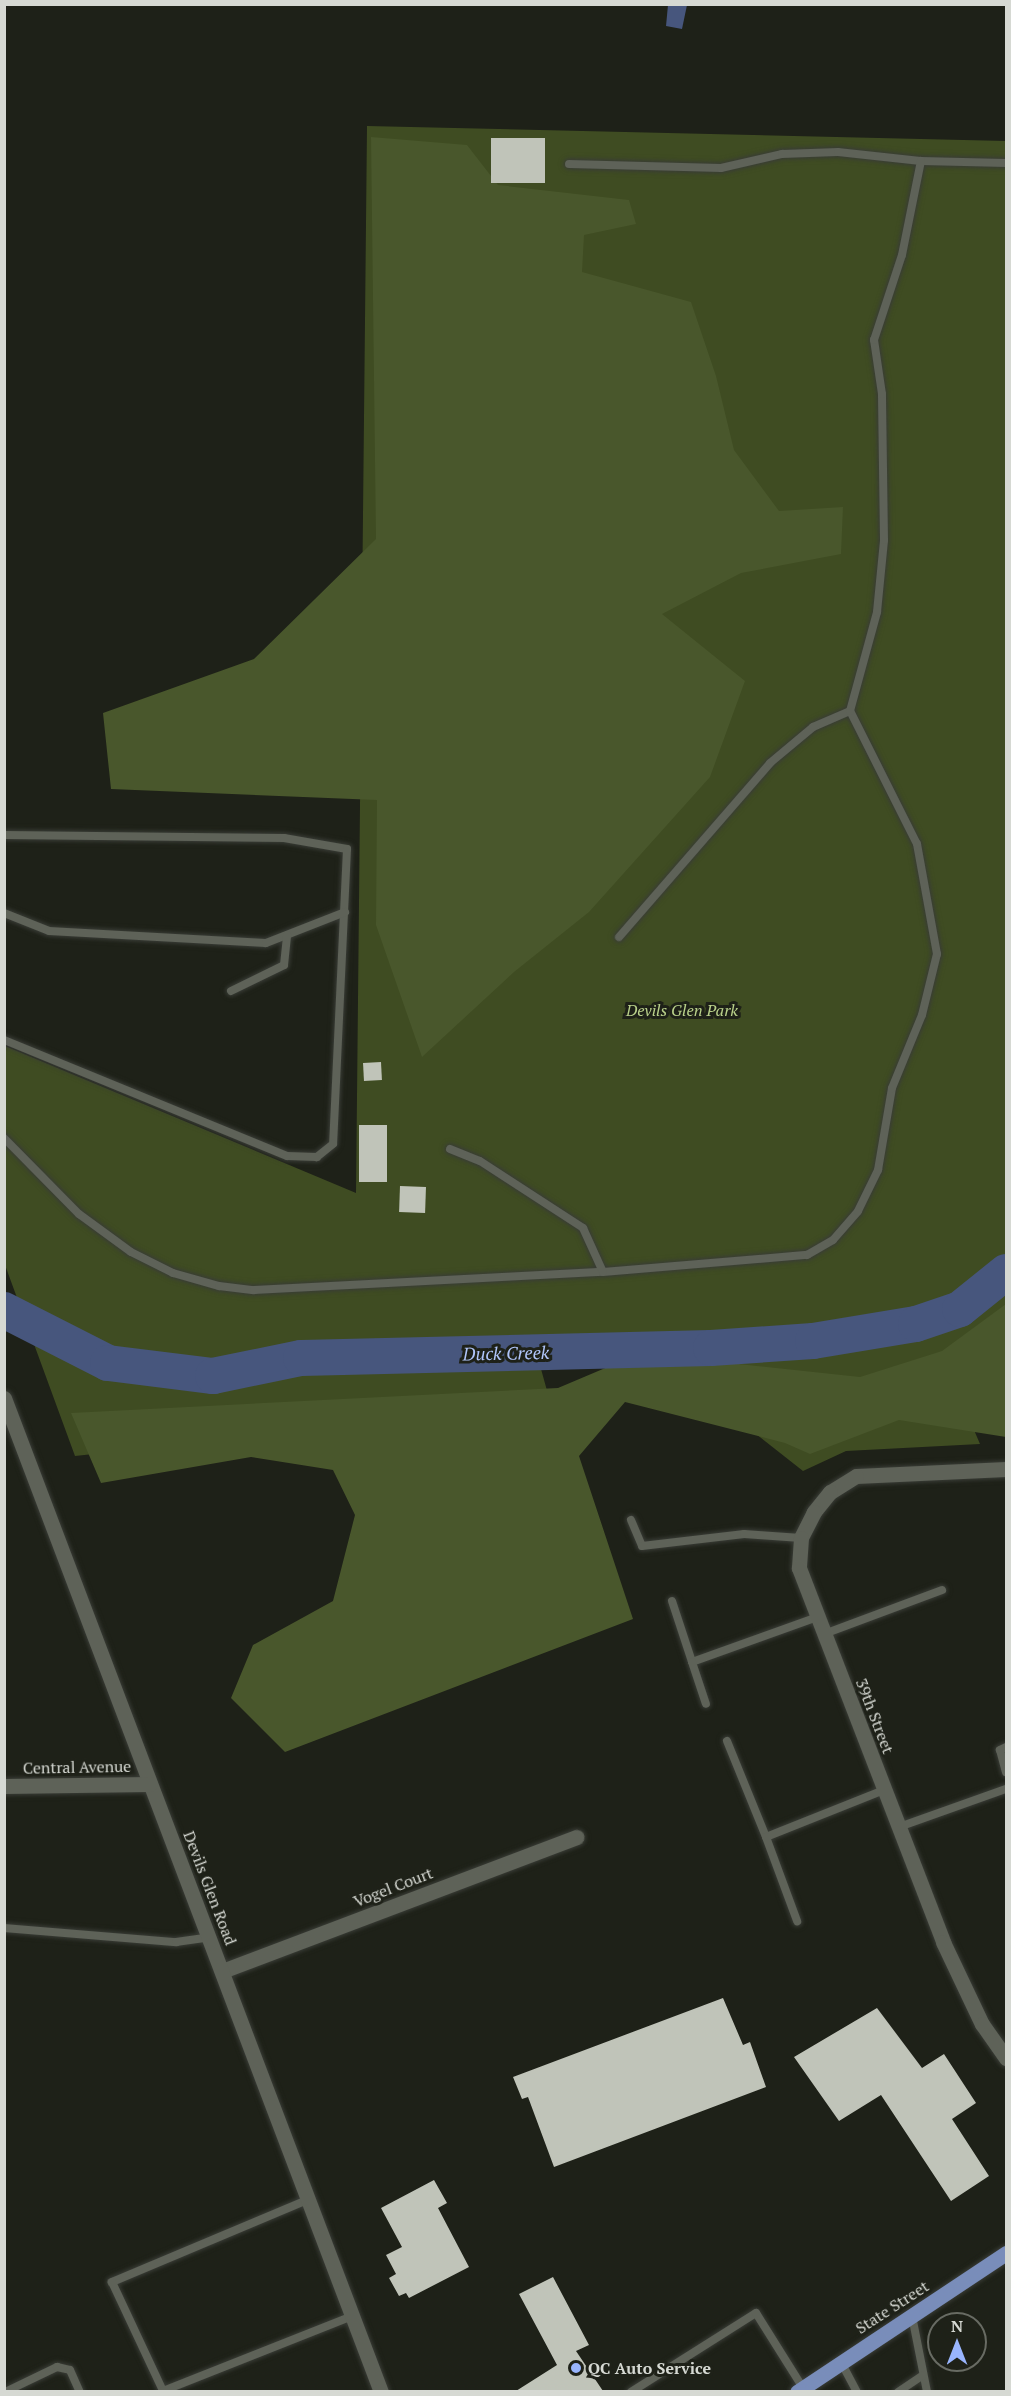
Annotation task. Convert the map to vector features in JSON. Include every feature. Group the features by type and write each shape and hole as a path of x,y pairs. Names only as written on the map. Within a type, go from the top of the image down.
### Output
{"main road":[{"name":"State Street","path":"800,2390 1006,2253"}],"street":[{"name":"Devils Glen Road","path":"4,1398 381,2391"},
{"name":"39th Street","path":"1006,1469 856,1476 830,1492 801,1538 799,1568 943,1942 982,2024 1006,2057"},
{"name":"Central Avenue","path":"4,1786 150,1784"},
{"name":"Vogel Court","path":"222,1971 577,1837"}],"lane":[{"path":"569,164 721,168 782,154 838,152 921,161 1006,163"},
{"path":"4,1138 79,1214 131,1252 173,1273 219,1286 254,1290 603,1272 807,1255 833,1240 858,1211 878,1170 892,1088 922,1015 937,954 917,844 850,711 877,612 884,540 882,394 874,340 902,255 921,161"},
{"path":"619,937 770,763 813,727 850,711"},
{"path":"4,835 284,838 348,849 333,1144 317,1157 287,1156 249,1144 4,1040"},
{"path":"4,913 49,931 266,943 345,912"},
{"path":"231,991 284,965 287,935"},
{"path":"450,1149 480,1161 583,1228 603,1272"},
{"path":"631,1520 642,1546 744,1534 801,1538"},
{"path":"824,1634 942,1590"},
{"path":"672,1601 706,1704"},
{"path":"692,1662 818,1617"},
{"path":"728,1741 796,1921"},
{"path":"1006,1747 1000,1750 1006,1772"},
{"path":"899,1827 1006,1789"},
{"path":"766,1837 884,1790"},
{"path":"4,1928 176,1942 210,1936"},
{"path":"307,2200 112,2282 163,2391 352,2316"},
{"path":"631,2391 756,2313 800,2390"},
{"path":"912,2316 927,2391"},
{"path":"841,2362 857,2391"},
{"path":"5,2391 57,2367 70,2370 80,2391"},
{"path":"898,2391 923,2375"}],"green space":[{"name":"Devils Glen Park","path":"367,126 1006,141 1006,1328 948,1369 980,1444 846,1451 803,1471 649,1350 541,1369 551,1405 75,1456 5,1265 5,1046 356,1193"},
{"path":"371,137 467,145 498,185 629,200 636,224 584,235 582,272 691,302 716,376 734,450 779,511 843,507 841,554 741,573 662,614 745,681 710,777 589,912 514,972 422,1057 376,925 377,800 111,789 103,713 254,659 376,539"},
{"path":"1006,1304 1006,1437 899,1420 810,1454 785,1443 625,1402 579,1456 633,1619 285,1752 231,1698 253,1645 333,1601 355,1515 333,1470 251,1457 101,1483 71,1413 558,1388 610,1366 701,1360 860,1377 942,1351"}],"water":[{"path":"668,5 687,5 682,29 666,26"}],"building":[{"path":"491,138 545,138 545,183 491,183"},
{"path":"381,1062 382,1080 364,1081 363,1063"},
{"path":"359,1125 387,1125 387,1182 359,1182"},
{"path":"400,1186 426,1187 425,1213 399,1212"},
{"path":"723,1998 743,2045 750,2042 766,2087 554,2167 528,2097 522,2099 513,2077"},
{"path":"877,2008 922,2068 944,2054 976,2103 952,2119 989,2176 951,2201 881,2095 839,2121 794,2057"},
{"path":"434,2180 447,2203 438,2208 469,2267 409,2298 406,2293 399,2296 389,2278 396,2274 386,2255 402,2247 381,2208"},
{"path":"553,2277 589,2345 576,2351 603,2391 516,2391 557,2365 519,2294"}],"waterway":[{"name":"Duck Creek","path":"4,1310 108,1363 213,1376 301,1358 711,1348 813,1341 916,1324 960,1309 1006,1272"}],"place":[{"name":"QC Auto Service","path":"576,2368"}]}
